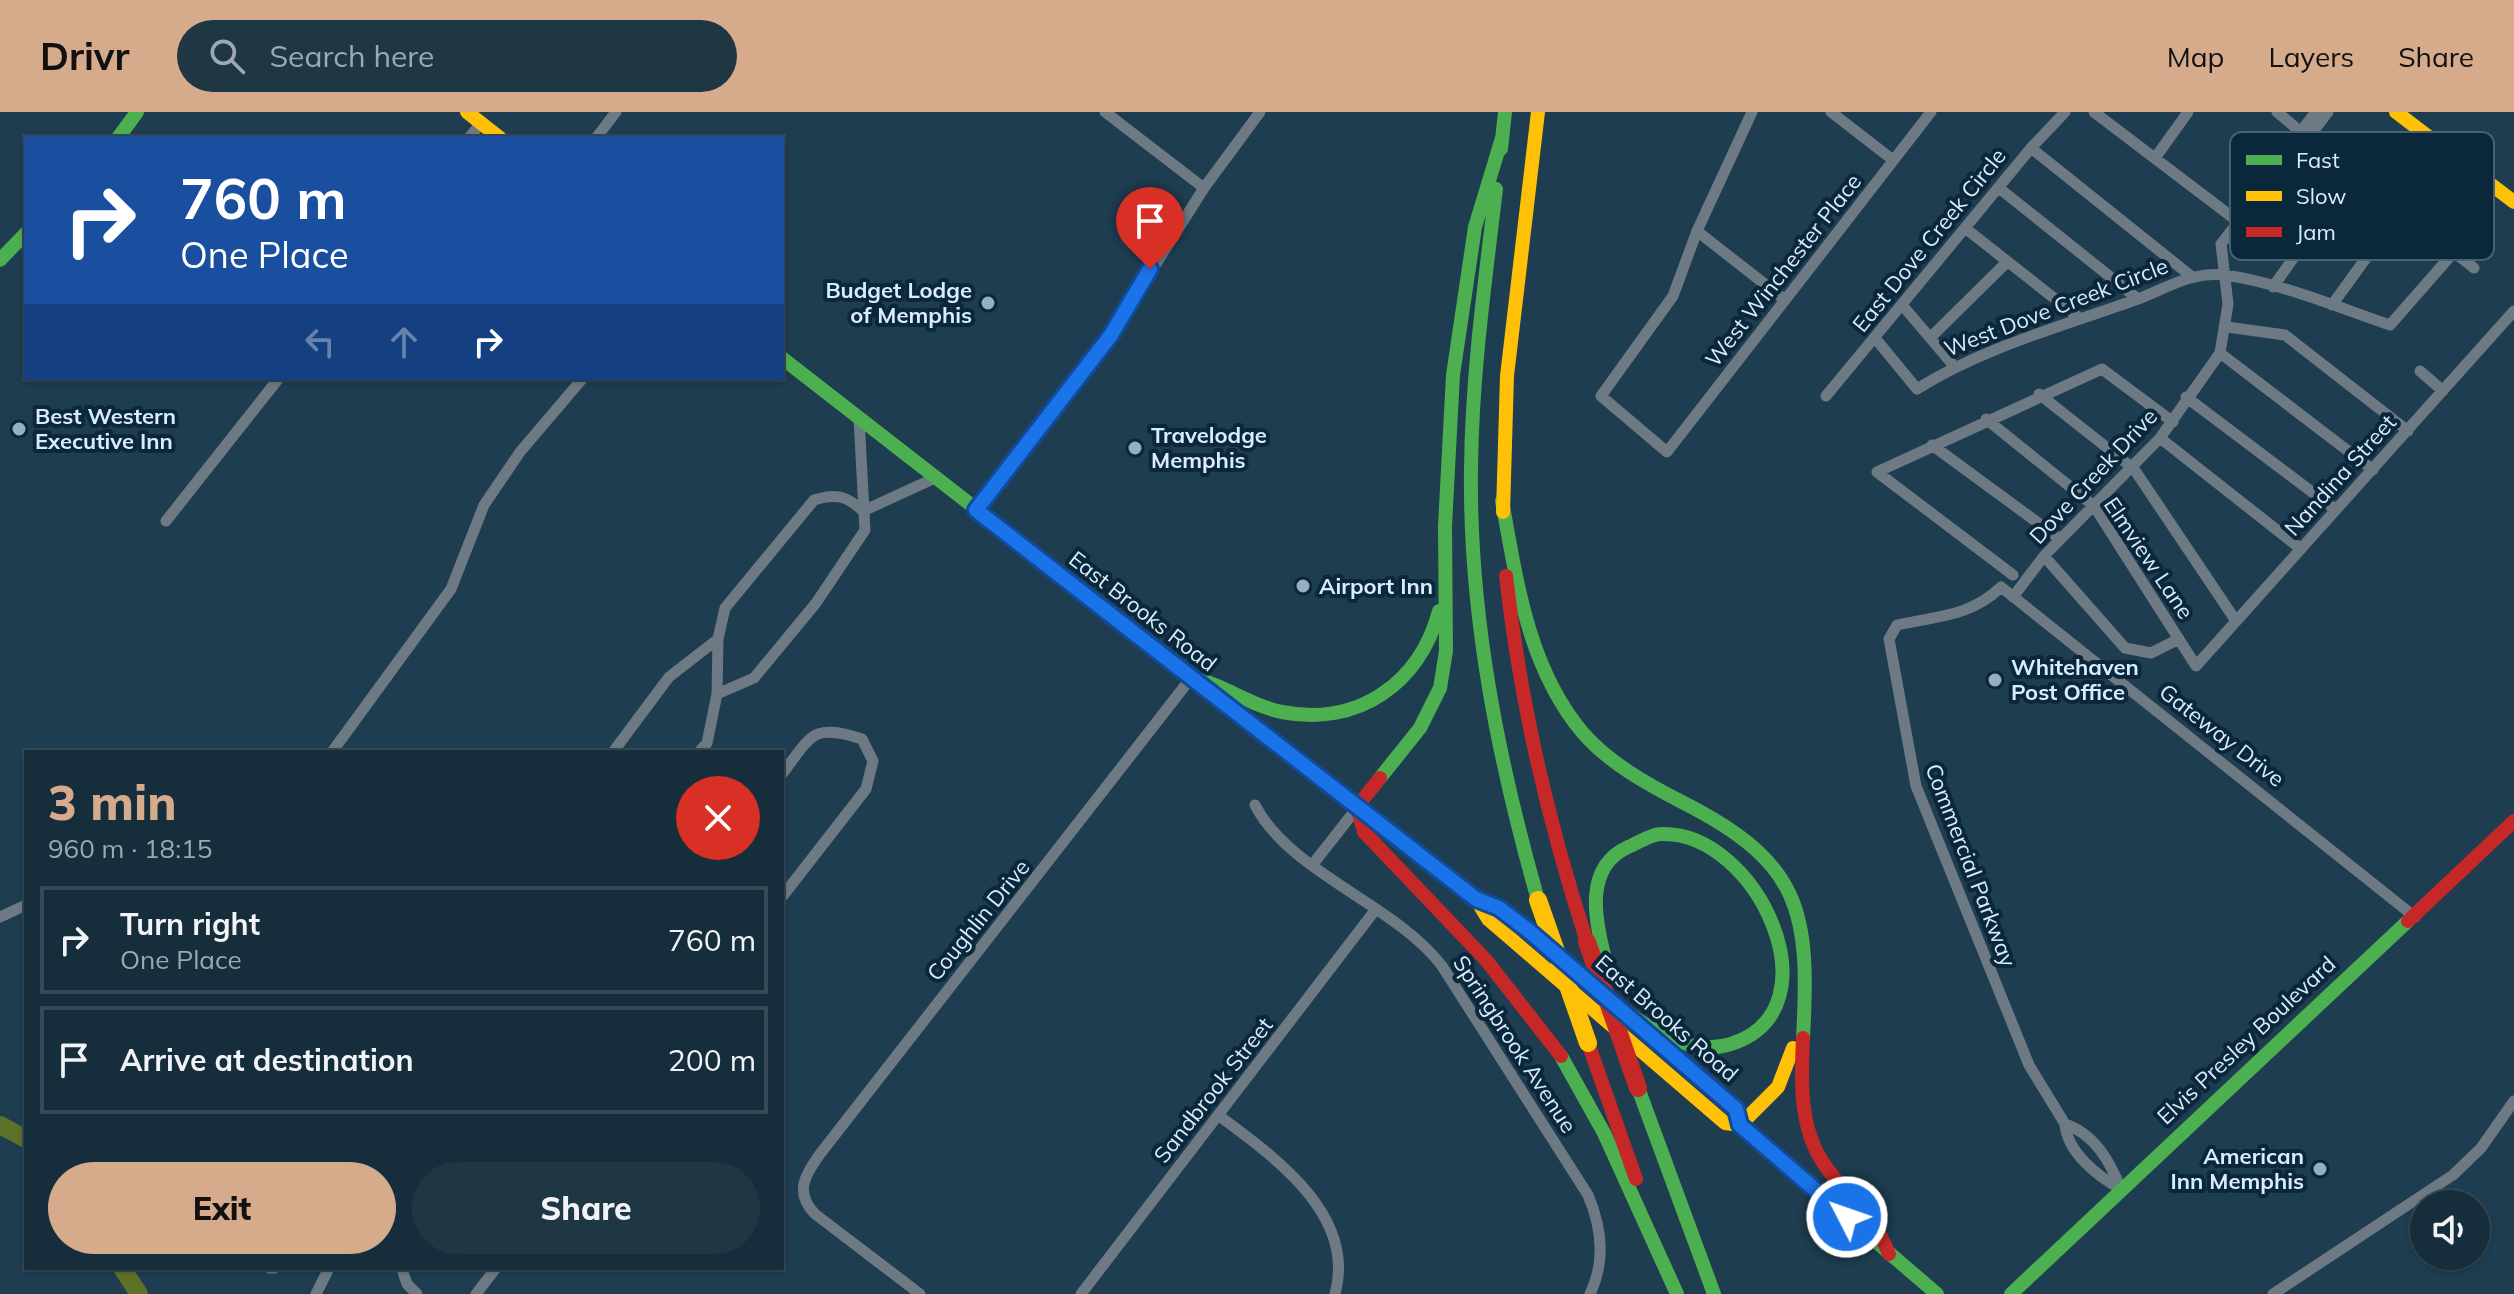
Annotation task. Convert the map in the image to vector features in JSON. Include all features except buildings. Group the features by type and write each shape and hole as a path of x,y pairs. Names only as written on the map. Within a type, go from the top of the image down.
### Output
{"main road":[{"path":"119,136 137,112"},
{"path":"1505,112 1473,405 1471,530 1488,699 1508,796 1538,900 1677,1294"},
{"path":"1538,112 1507,376 1502,501 1510,621 1527,737 1558,855 1587,942 1714,1294"},
{"path":"2396,112 2422,132"},
{"path":"474,117 498,136"},
{"path":"1502,138 1475,227 1462,307 1447,448 1446,651 1440,688 1420,728 1357,807 1364,832 1503,981 1550,1039 1589,1103 1677,1294"},
{"path":"2494,187 2514,202"},
{"path":"0,260 24,235"},
{"name":"East Brooks Road","path":"784,360 1476,899 1499,908 1736,1109 1740,1125"},
{"path":"1502,501 1532,641 1556,699 1583,737 1616,766 1734,830 1773,866 1794,899 1801,919 1807,970 1799,1070 1808,1128 1823,1162 1842,1189 1872,1217 1889,1254"},
{"path":"1191,678 1217,681 1282,712 1318,715 1360,706 1392,688 1424,653 1438,616 1444,575"},
{"name":"Elvis Presley Boulevard","path":"2011,1294 2514,821"},
{"path":"1591,985 1668,1036 1697,1047 1713,1048 1754,1033 1771,1013 1781,986 1779,941 1759,892 1729,860 1681,835 1666,833 1639,839 1603,868 1596,883 1594,917 1612,980 1612,1012"},
{"name":"East Brooks Road","path":"1476,899 1488,919 1725,1123 1740,1125 1937,1294"},
{"path":"1740,1125 1765,1104 1785,1076 1803,1004"}],"street":[{"path":"598,136 616,112"},
{"path":"1105,112 1204,188"},
{"path":"976,510 1111,335 1204,188 1260,112"},
{"path":"1752,112 1697,231 1785,300"},
{"path":"1831,112 1893,160"},
{"name":"West Winchester Place","path":"1697,231 1673,296 1601,396 1667,452 1931,112"},
{"name":"East Dove Creek Circle","path":"1826,396 2031,148 2065,112"},
{"path":"2094,112 2230,215"},
{"path":"2155,158 2188,112"},
{"path":"2277,112 2302,132"},
{"path":"2307,132 2316,112"},
{"path":"2309,132 2328,112"},
{"path":"2031,148 2191,276"},
{"path":"1999,188 2138,299"},
{"path":"1965,228 2078,317"},
{"path":"2230,230 2221,244 2224,275 2273,287 2390,325 2447,260"},
{"path":"2273,287 2292,260"},
{"path":"2332,305 2365,260"},
{"path":"2464,260 2474,268"},
{"path":"1931,337 2007,262"},
{"name":"West Dove Creek Circle","path":"1875,338 1917,389 1954,366 2078,317 2138,299 2191,276 2224,275"},
{"name":"Dove Creek Drive","path":"2013,597 2060,539 2134,469 2173,422 2186,397 2220,353 2227,327 2224,275"},
{"path":"1903,306 1954,366"},
{"name":"Nandina Street","path":"2196,666 2514,311"},
{"path":"2227,327 2285,335 2408,431"},
{"path":"2220,353 2373,470"},
{"path":"2013,575 1877,472 2039,394 2102,369 2173,422"},
{"path":"2420,371 2443,391"},
{"path":"166,521 277,380"},
{"path":"333,750 451,589 484,505 520,452 581,380"},
{"path":"2039,394 2134,469 2236,621"},
{"path":"2186,397 2336,510"},
{"path":"717,694 754,678 816,603 865,530 859,418"},
{"name":"Elmview Lane","path":"1986,419 2094,506 2196,666"},
{"path":"2160,438 2301,549"},
{"path":"1932,445 2060,539"},
{"path":"863,511 935,478"},
{"path":"701,750 707,743 717,694 718,639 725,608 814,500 830,495 849,497 863,511"},
{"path":"2044,556 2125,648 2151,653 2179,639"},
{"name":"Gateway Drive","path":"2001,587 2415,917"},
{"name":"Commercial Parkway","path":"2001,587 1979,606 1961,614 1897,625 1889,639 1916,786 2029,1065 2065,1124 2080,1129 2110,1162 2121,1189"},
{"path":"615,750 669,677 718,639"},
{"name":"Coughlin Drive","path":"920,1294 815,1214 804,1199 802,1189 820,1154 1191,678"},
{"path":"784,771 806,742 821,731 833,730 862,739 873,761 866,789 784,894"},
{"name":"Springbrook Avenue","path":"1255,805 1272,830 1313,864 1418,939 1442,966 1581,1184 1597,1218 1599,1273 1590,1294"},
{"path":"1313,864 1357,807"},
{"path":"0,917 24,906"},
{"name":"Sandbrook Street","path":"1081,1294 1376,909"},
{"path":"2273,1294 2453,1175 2481,1148 2514,1101"},
{"path":"1218,1115 1274,1157 1308,1193 1332,1235 1337,1251 1335,1294"},
{"path":"316,1294 328,1270"},
{"path":"404,1270 407,1284 417,1294"},
{"path":"476,1294 494,1270"}],"waterway":[{"path":"0,1125 24,1138"},
{"path":"123,1270 139,1294"}],"traffic: fast":[{"path":"119,136 137,112"},
{"path":"1501,149 1505,112"},
{"path":"1380,778 1420,728 1440,688 1446,651 1445,526 1453,375 1475,227 1502,138"},
{"path":"1496,189 1474,398 1471,468 1475,578 1499,740 1538,900"},
{"path":"0,260 24,235"},
{"path":"784,360 1114,616"},
{"path":"1502,501 1528,623 1549,681 1564,708 1593,744 1617,763 1722,824 1753,847 1775,870 1790,895 1804,956 1803,1038"},
{"path":"1191,678 1282,712 1310,715 1336,713 1360,706 1401,679 1430,637 1439,611"},
{"path":"1591,985 1656,1031 1674,1040 1712,1047 1731,1044 1763,1025 1779,996 1782,961 1772,924 1754,889 1727,860 1696,840 1653,835 1614,856 1604,867 1596,895 1604,955"},
{"path":"2011,1294 2408,921"},
{"path":"1643,1030 1736,1109 1740,1125"},
{"path":"1561,1056 1604,1133 1677,1294"},
{"path":"1638,1088 1714,1294"},
{"path":"1754,1137 1937,1294"}],"traffic: slow":[{"path":"467,112 497,136"},
{"path":"1503,512 1507,376 1538,112"},
{"path":"2396,112 2422,132"},
{"path":"2494,187 2514,202"},
{"path":"1320,777 1476,899 1499,908 1599,991"},
{"path":"1476,899 1488,919 1725,1123 1740,1125 1754,1137"},
{"path":"1538,900 1588,1043"},
{"path":"1740,1125 1778,1087 1793,1048"}],"traffic: jam":[{"path":"1506,576 1527,716 1560,852 1587,942"},
{"path":"1114,616 1320,777"},
{"path":"1380,778 1357,807 1364,832 1486,960 1561,1056"},
{"path":"2408,921 2514,821"},
{"path":"1587,942 1638,1088"},
{"path":"1803,1038 1803,1103 1810,1135 1824,1164 1875,1226 1889,1254"},
{"path":"1588,1043 1636,1179"}],"place":[{"name":"Budget Lodge of Memphis","path":"988,303"},
{"name":"Best Western Executive Inn","path":"19,429"},
{"name":"Travelodge Memphis","path":"1135,448"},
{"name":"Airport Inn","path":"1303,586"},
{"name":"Whitehaven Post Office","path":"1995,680"},
{"name":"American Inn Memphis","path":"2320,1169"}],"route":[{"path":"1150,269 1111,335 976,510 1476,899 1499,908 1529,931 1736,1109 1740,1125 1847,1217"}]}
